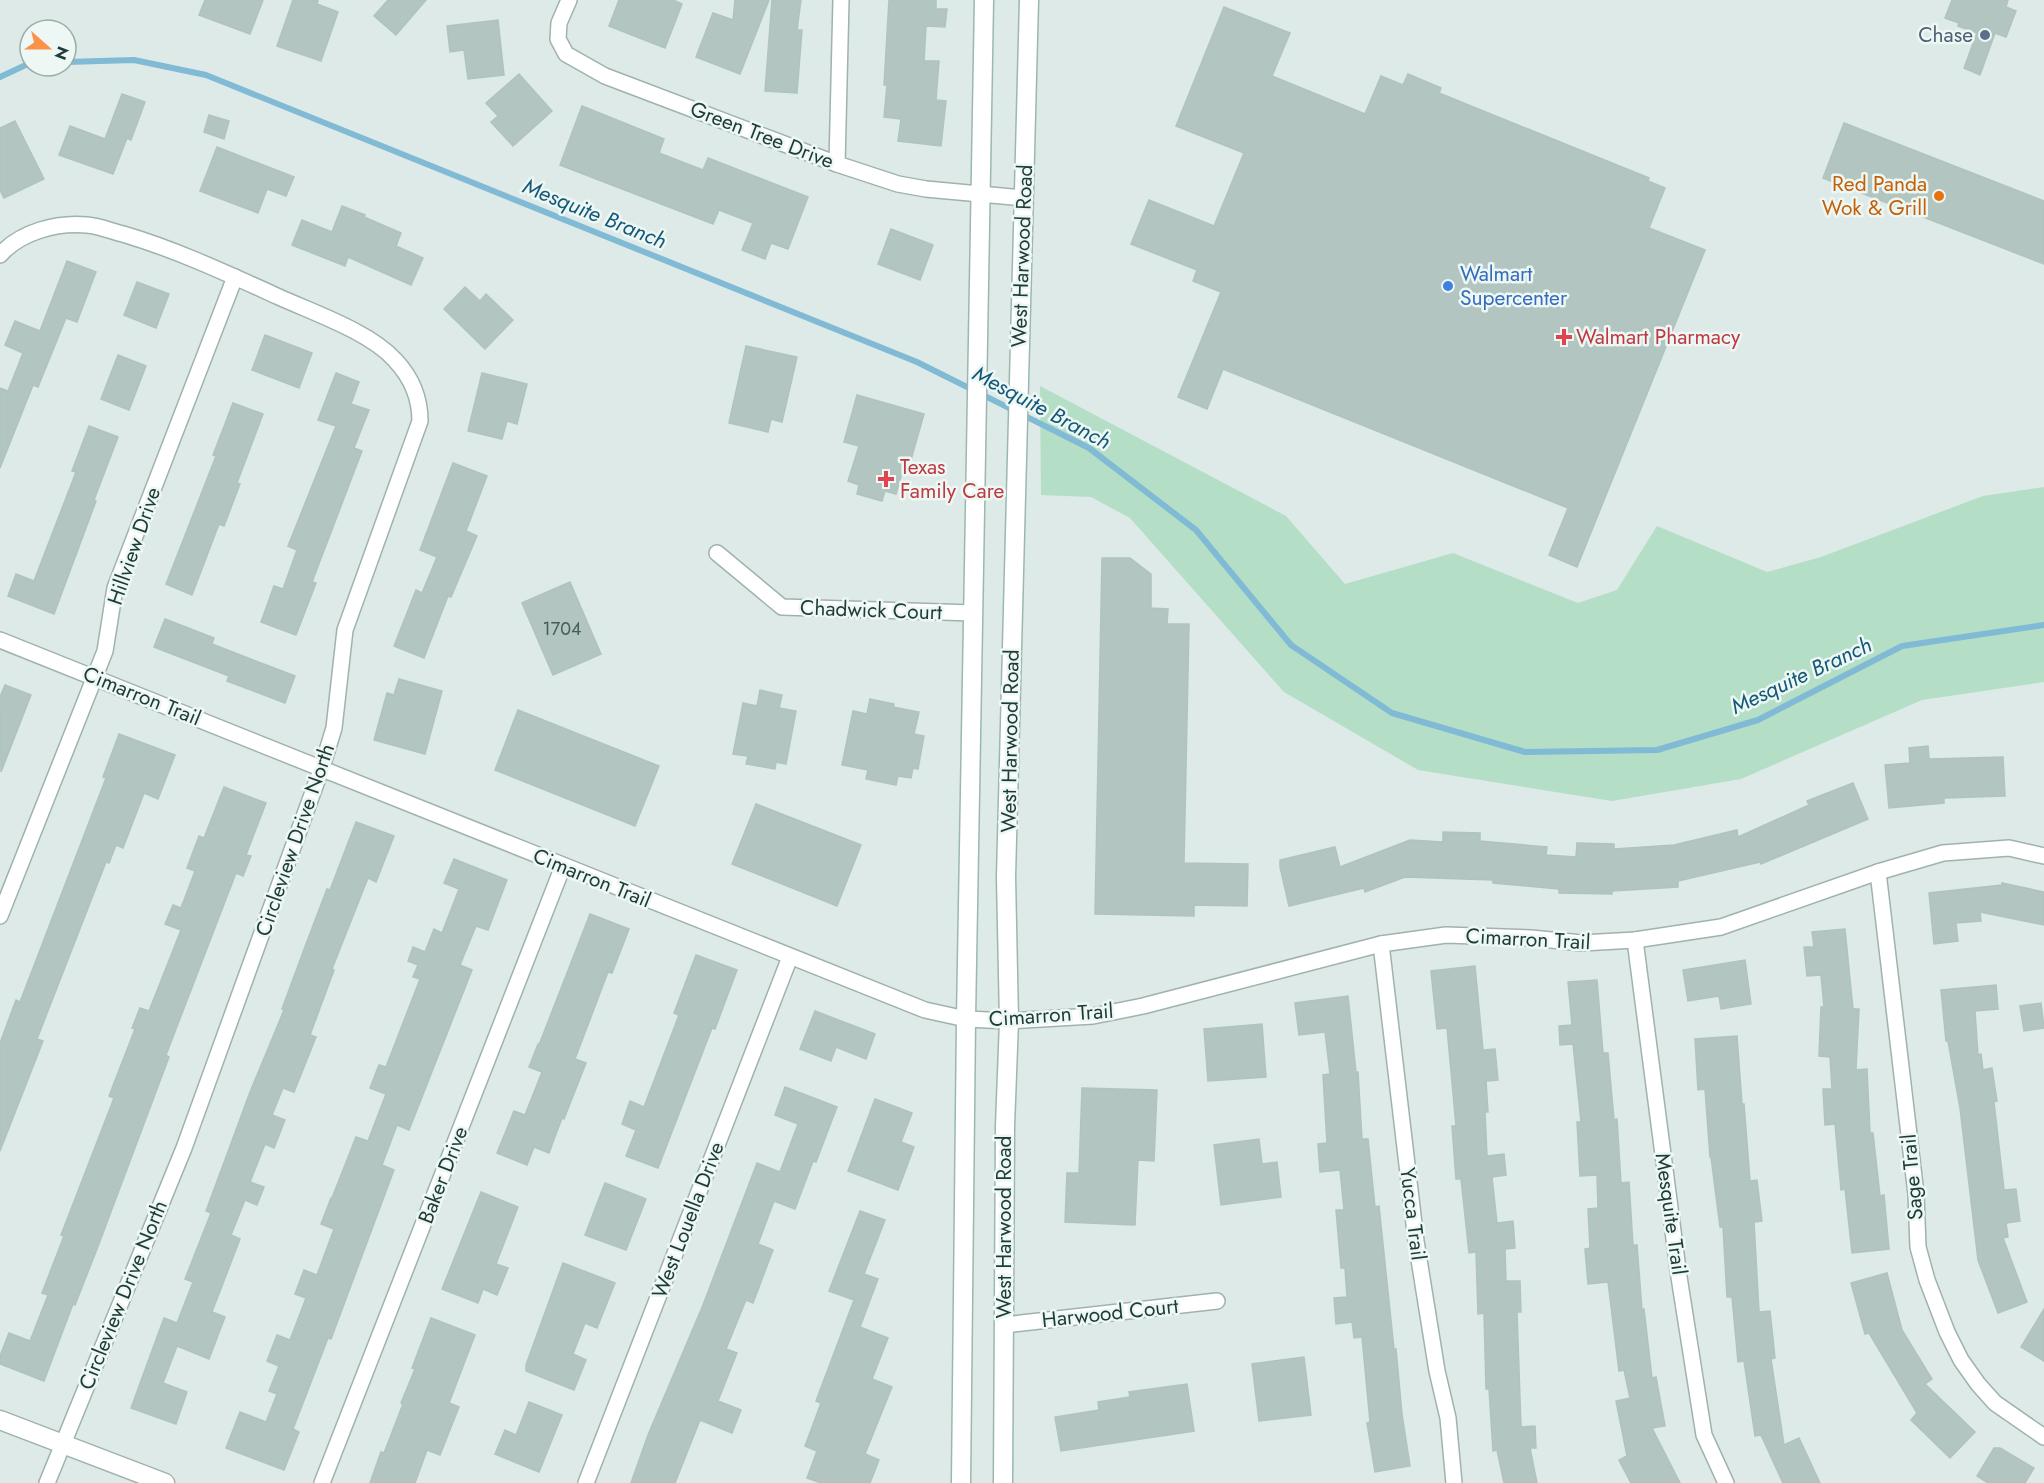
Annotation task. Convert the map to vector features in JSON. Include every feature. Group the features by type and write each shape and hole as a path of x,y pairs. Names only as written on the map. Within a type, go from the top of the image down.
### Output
{"main road":[{"name":"West Harwood Road","path":"961,1483 966,1019 984,0"},
{"name":"West Harwood Road","path":"1003,1483 1005,1126 1009,1021 1006,877 1029,0"},
{"path":"0,1420 165,1483"}],"street":[{"name":"Green Tree Drive","path":"569,0 559,23 558,39 566,54 606,76 837,164 898,184 926,189 1023,198"},
{"path":"837,164 842,0"},
{"name":"Circleview Drive North","path":"0,255 5,249 33,232 68,224 90,225 156,244 349,329 381,347 409,378 420,404 420,421 345,630 334,728 322,767 184,1148 47,1483"},
{"name":"Hillview Drive","path":"0,916 105,651 115,588 235,277"},
{"name":"Chadwick Court","path":"717,553 782,607 973,613"},
{"name":"Cimarron Trail","path":"0,640 925,1010 966,1019 1009,1021 1093,1016 1143,1006 1381,944 1446,935 1531,938 1582,943 1635,940 1721,927 1878,872 1943,853 2009,848 2044,856"},
{"name":"Baker Drive","path":"322,1483 563,867"},
{"name":"Sage Trail","path":"1878,872 1916,1194 1918,1247 1927,1280 1960,1360 1995,1403 2044,1437"},
{"name":"Mesquite Trail","path":"1635,940 1677,1265 1704,1435 1726,1483"},
{"name":"Yucca Trail","path":"1381,944 1416,1241 1437,1371 1448,1418 1454,1483"},
{"name":"West Louella Drive","path":"586,1483 790,957"},
{"name":"Harwood Court","path":"1004,1325 1217,1301"}],"green space":[{"path":"1040,386 1286,516 1345,584 1453,553 1578,603 1617,590 1657,526 1767,572 1821,557 1983,496 2044,487 2044,682 1922,700 1741,779 1612,801 1418,770 1284,692 1130,518 1091,497 1041,495"}],"building":[{"path":"205,0 263,0 250,34 199,15"},
{"path":"293,0 318,0 317,4 338,12 321,61 277,46"},
{"path":"388,0 426,0 396,35 374,16"},
{"path":"619,0 673,0 682,4 665,48 609,26"},
{"path":"735,0 769,0 740,74 696,57 713,13 733,20"},
{"path":"772,0 801,0 797,30 802,30 797,93 765,91"},
{"path":"889,0 936,0 936,9 947,9 945,27 926,26 924,61 939,61 936,100 946,101 941,146 898,141 901,119 884,117"},
{"name":"Chase","path":"1952,0 2008,0 2006,7 2016,11 2006,37 1995,33 1980,75 1964,68 1977,33 1945,18"},
{"name":"Walmart Supercenter","path":"1224,7 1290,33 1272,76 1365,114 1381,76 1403,85 1408,74 1441,88 1439,93 1649,178 1648,181 1665,188 1649,228 1705,250 1577,567 1549,555 1568,508 1223,369 1207,409 1178,397 1221,292 1193,281 1197,270 1131,244 1149,200 1214,226 1244,153 1176,126"},
{"path":"498,20 504,75 468,79 464,50 450,52 447,26"},
{"path":"519,74 552,111 513,146 491,122 498,116 486,103"},
{"path":"122,94 145,102 131,140 127,138 113,174 59,155 70,126 105,139"},
{"path":"582,106 664,139 659,153 703,170 708,158 808,197 788,249 771,243 765,259 742,250 753,223 719,210 713,224 560,165"},
{"path":"209,115 229,121 224,139 204,132"},
{"path":"15,121 44,179 4,198 0,190 0,128"},
{"path":"1844,123 2044,201 2044,264 1823,178"},
{"path":"217,147 294,177 286,196 267,189 258,213 200,191"},
{"path":"342,206 401,233 396,246 423,258 411,285 348,257 345,266 292,245 302,220 332,232"},
{"path":"891,229 933,245 920,280 878,264"},
{"path":"67,261 96,272 77,322 66,318 38,387 33,385 0,468 0,388 8,391 23,353 5,345 15,321 40,331"},
{"path":"137,282 169,294 156,328 124,315"},
{"path":"465,287 480,301 486,294 513,320 485,349 444,309"},
{"path":"265,335 312,353 299,388 252,370"},
{"path":"746,346 797,357 782,422 771,419 768,432 729,423"},
{"path":"118,355 146,366 129,410 101,399"},
{"path":"336,373 359,382 351,404 369,410 354,448 362,451 312,582 316,583 296,635 261,622 274,586 283,589 297,550 288,546 336,426 318,420"},
{"path":"482,373 527,384 517,424 507,421 502,439 468,431"},
{"path":"857,395 924,414 911,460 906,459 896,494 885,491 882,501 857,494 859,485 848,481 859,446 844,442"},
{"path":"233,403 263,414 237,483 240,484 224,526 219,524 192,595 166,584 216,456 213,455"},
{"path":"89,426 118,437 54,614 8,596 16,574 34,581 76,472 72,471"},
{"path":"453,463 487,476 466,531 477,536 451,597 448,596 424,658 394,646 416,590 422,593 437,557 420,550"},
{"path":"1102,558 1130,558 1151,574 1151,608 1168,609 1167,624 1189,624 1184,863 1248,864 1247,906 1194,905 1194,916 1095,914"},
{"path":"570,582 601,654 553,675 522,603"},
{"path":"165,619 214,638 212,644 295,676 285,703 227,681 229,676 154,647"},
{"path":"399,679 442,691 425,754 374,740 387,693 394,695"},
{"path":"5,685 31,695 1,772 0,697"},
{"path":"760,690 782,695 779,708 796,711 786,764 776,762 775,769 746,764 748,756 733,754 743,703 757,706"},
{"path":"870,699 894,704 893,707 919,712 914,734 924,736 918,769 913,768 911,778 898,776 896,785 866,779 868,770 842,765 853,711 867,714"},
{"path":"518,710 659,766 635,826 495,770"},
{"path":"119,734 175,755 158,799 144,793 123,848 116,845 109,863 106,862 37,1039 43,1041 0,1151 0,1043 16,1000 20,1002 106,778 103,777"},
{"path":"1928,746 1929,759 2003,757 2005,796 1944,798 1944,803 1889,808 1885,765 1910,763 1909,748"},
{"path":"1853,783 1868,819 1761,864 1760,862 1678,881 1678,887 1612,891 1612,894 1559,893 1559,889 1493,883 1493,880 1405,877 1365,892 1364,888 1289,906 1280,867 1280,860 1335,847 1340,867 1410,840 1443,842 1443,832 1480,833 1480,841 1547,847 1546,855 1576,857 1577,843 1614,844 1614,849 1674,845 1737,830 1738,837 1809,805 1807,801"},
{"path":"224,787 266,803 246,855 251,856 243,876 236,873 166,1055 169,1057 97,1249 44,1381 0,1364 0,1356 9,1333 30,1341 48,1295 42,1293 64,1236 61,1235 114,1098 109,1096 135,1029 132,1028 140,1008 149,1011 181,930 165,924 173,905 181,908 195,871 187,868 199,836 204,838"},
{"path":"756,804 861,845 837,906 732,864"},
{"path":"356,822 394,836 376,882 368,878 332,969 334,970 310,1035 316,1037 294,1092 283,1088 272,1115 285,1120 274,1148 265,1144 250,1182 264,1187 257,1205 245,1200 231,1235 240,1239 212,1312 225,1317 209,1359 177,1346 163,1383 187,1392 176,1424 131,1408 164,1318 177,1323 193,1282 185,1279 211,1213 206,1211 250,1092 284,1010 282,1009 327,889 330,890"},
{"path":"454,859 507,880 488,930 476,926 460,965 472,970 409,1130 397,1125 382,1165 394,1170 331,1339 328,1338 293,1429 299,1432 284,1470 226,1448 240,1412 266,1422 277,1394 269,1391 279,1366 267,1361 277,1335 290,1340 306,1298 295,1294 304,1270 317,1275 334,1229 321,1224 331,1198 356,1137 368,1141 386,1094 370,1088 379,1065 386,1067 420,979 413,977 418,965 408,961 413,947 425,952 434,929 442,933 459,889 444,883"},
{"path":"2002,883 2044,892 2044,925 1980,912 1981,921 1956,923 1958,941 1934,944 1929,893 2002,885"},
{"path":"590,914 629,929 612,973 608,972 575,1059 586,1063 564,1119 562,1118 549,1153 534,1147 527,1165 497,1153 514,1111 525,1115 542,1072 529,1067"},
{"path":"1845,929 1853,1009 1859,1009 1856,1070 1867,1069 1870,1133 1873,1133 1880,1196 1884,1195 1889,1249 1852,1253 1845,1189 1841,1190 1835,1124 1825,1125 1823,1089 1832,1089 1830,1057 1819,1056 1821,1007 1824,1007 1821,975 1807,976 1804,947 1814,947 1812,932"},
{"path":"696,955 737,970 658,1168 626,1156 636,1130 622,1124 630,1101 644,1107 679,1015 674,1013"},
{"path":"1745,960 1751,1004 1721,1009 1719,996 1688,1001 1683,970"},
{"path":"1475,966 1483,1050 1495,1049 1498,1080 1486,1081 1487,1156 1504,1154 1506,1175 1492,1177 1497,1223 1513,1221 1515,1248 1505,1249 1506,1281 1520,1281 1521,1312 1517,1312 1521,1427 1535,1426 1536,1448 1530,1448 1537,1483 1504,1483 1497,1450 1493,1451 1489,1389 1486,1389 1484,1313 1478,1314 1476,1252 1469,1253 1461,1179 1456,1179 1452,1126 1456,1126 1447,1028 1437,1029 1431,971"},
{"path":"1597,980 1603,1053 1608,1053 1614,1120 1617,1119 1621,1183 1629,1182 1633,1245 1637,1245 1642,1310 1644,1309 1652,1378 1656,1377 1665,1426 1652,1428 1680,1483 1631,1483 1619,1460 1627,1456 1616,1401 1630,1398 1624,1370 1619,1371 1608,1282 1588,1284 1585,1249 1590,1248 1588,1209 1598,1208 1597,1175 1580,1176 1577,1122 1581,1122 1573,1044 1560,1045 1559,1026 1572,1025 1568,982"},
{"path":"1996,985 1998,1009 1975,1011 1978,1055 1981,1054 1983,1070 1992,1068 2004,1190 2016,1189 2020,1221 2006,1223 2008,1237 2003,1238 2027,1302 1998,1313 1978,1260 1960,1108 1948,1041 1946,1041 1941,990"},
{"path":"1348,996 1356,1072 1358,1072 1362,1139 1368,1139 1375,1207 1379,1206 1394,1349 1396,1349 1410,1466 1375,1472 1367,1423 1370,1422 1362,1337 1354,1338 1352,1322 1336,1324 1334,1298 1347,1297 1345,1268 1341,1268 1336,1210 1344,1210 1340,1170 1320,1172 1318,1144 1327,1143 1323,1075 1330,1074 1325,1032 1299,1035 1295,1003"},
{"path":"2041,1003 2044,1028 2024,1031 2020,1006"},
{"path":"815,1011 875,1034 866,1059 836,1047 831,1061 800,1049"},
{"path":"1262,1024 1266,1077 1208,1081 1204,1029"},
{"path":"1737,1036 1750,1181 1757,1180 1762,1221 1754,1222 1759,1312 1770,1311 1775,1358 1771,1359 1784,1445 1799,1438 1820,1483 1783,1483 1761,1435 1755,1436 1744,1361 1738,1362 1732,1297 1727,1297 1723,1227 1720,1227 1710,1157 1705,1089 1698,1090 1695,1039"},
{"path":"785,1087 837,1107 795,1209 774,1201 758,1244 773,1250 753,1303 746,1300 726,1349 737,1353 718,1401 741,1410 732,1433 700,1420 675,1483 631,1483 757,1163 780,1172 798,1124 775,1115"},
{"path":"1082,1088 1157,1090 1154,1161 1138,1160 1135,1225 1065,1222 1067,1173 1079,1173"},
{"path":"875,1099 912,1113 901,1142 914,1147 898,1190 848,1171"},
{"path":"1259,1139 1262,1164 1277,1162 1281,1197 1221,1205 1214,1145"},
{"path":"605,1183 646,1199 626,1250 585,1235"},
{"path":"481,1192 518,1207 496,1264 508,1268 497,1295 483,1289 478,1303 442,1289"},
{"path":"860,1211 885,1220 864,1274 878,1279 860,1327 888,1338 872,1379 892,1387 865,1454 879,1460 870,1483 821,1483 807,1478 817,1451 805,1446 821,1403 816,1401 854,1300 829,1291"},
{"path":"563,1263 615,1283 597,1328 585,1323 573,1354 586,1360 574,1390 526,1371 526,1365"},
{"path":"1887,1273 1902,1330 1932,1379 1925,1384 1975,1432 1950,1458 1911,1420 1917,1413 1869,1333 1865,1334 1851,1283"},
{"path":"2044,1309 2044,1361 2021,1347"},
{"path":"431,1318 475,1335 449,1403 459,1407 440,1455 427,1450 415,1483 370,1483 403,1404 401,1403 415,1369 412,1368"},
{"path":"1304,1357 1311,1415 1259,1421 1252,1364"},
{"path":"1187,1384 1194,1431 1061,1451 1055,1417 1099,1410 1098,1402 1130,1397 1129,1392"},
{"path":"529,1402 562,1415 539,1472 495,1454 505,1430 516,1435"},
{"path":"1994,1448 2000,1448 2034,1468 2025,1483 1988,1483 1977,1476"}],"waterway":[{"name":"Mesquite Branch","path":"78,62 134,60 206,75 917,362 1089,448 1196,530 1291,645 1392,713 1525,752 1657,750 1758,720 1902,646 2044,625"},
{"name":"Mesquite Branch","path":"0,77 18,69"}],"place":[{"name":"Chase","path":"1985,35"},
{"name":"Red Panda Wok & Grill","path":"1939,196"},
{"name":"Walmart Supercenter","path":"1448,286"},
{"name":"Walmart Pharmacy","path":"1564,337"},
{"name":"Texas Family Care","path":"886,479"}]}
